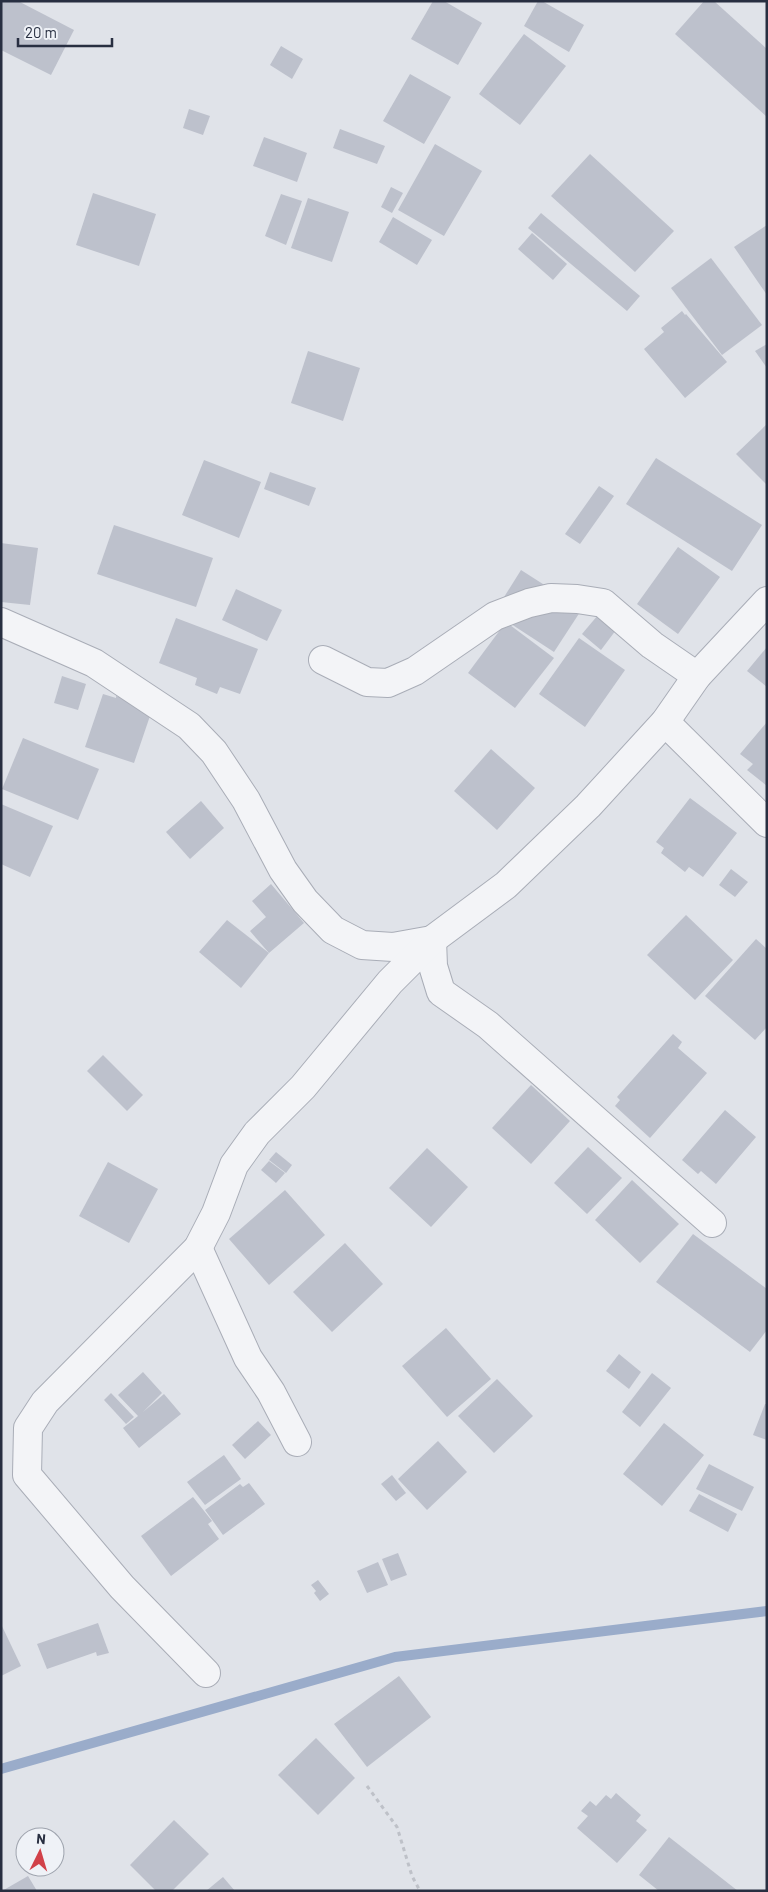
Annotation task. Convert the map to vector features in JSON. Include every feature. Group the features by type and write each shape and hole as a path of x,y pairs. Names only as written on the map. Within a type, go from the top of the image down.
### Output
{"street":[{"path":"323,660 367,682 388,682 415,671 495,616 529,603 551,598 576,599 603,603 652,645 697,676"},
{"path":"206,1673 122,1587 27,1475 28,1428 45,1402 198,1248 216,1213 234,1165 256,1133 303,1087 390,982 432,940 506,885 588,806 665,722 697,676 767,601"},
{"path":"1,622 94,662 189,726 214,752 246,800 283,870 305,902 333,930 362,945 392,947 432,940"},
{"path":"665,722 767,823"},
{"path":"432,940 433,966 441,992 488,1025 712,1223"},
{"path":"198,1248 248,1358 271,1392 297,1442"}],"path":[{"path":"367,1786 397,1827 412,1876 420,1891"}],"building":[{"path":"1,1 18,1 74,30 51,75 1,50"},
{"path":"433,1 444,1 482,23 458,65 411,39"},
{"path":"538,1 542,1 584,25 569,52 524,26"},
{"path":"704,1 714,1 767,49 767,117 675,34"},
{"path":"524,34 566,66 520,125 479,94"},
{"path":"281,46 303,59 292,79 270,65"},
{"path":"410,74 451,97 424,144 383,121"},
{"path":"189,109 210,116 203,135 183,128"},
{"path":"340,129 385,146 377,164 333,148"},
{"path":"264,137 307,153 297,182 253,166"},
{"path":"435,144 482,171 444,236 398,210"},
{"path":"590,154 674,231 635,272 551,196"},
{"path":"391,187 403,193 392,213 381,207"},
{"path":"93,193 156,214 139,266 76,245"},
{"path":"281,194 302,201 286,245 265,236"},
{"path":"308,198 349,212 332,262 291,248"},
{"path":"541,213 640,296 627,311 528,228"},
{"path":"393,217 432,240 417,265 379,242"},
{"path":"767,225 767,295 734,247"},
{"path":"532,233 567,264 553,280 518,249"},
{"path":"711,258 762,325 722,355 671,288"},
{"path":"682,311 727,362 685,398 644,349 664,332 661,328"},
{"path":"767,344 767,368 755,351"},
{"path":"308,351 360,368 343,421 291,403"},
{"path":"767,424 767,485 736,454"},
{"path":"656,458 762,525 732,571 626,504"},
{"path":"204,460 261,482 239,538 182,515"},
{"path":"270,472 316,488 309,506 264,489"},
{"path":"599,486 614,496 580,544 565,534"},
{"path":"114,525 213,558 196,607 97,574"},
{"path":"1,543 38,548 30,605 1,602"},
{"path":"678,547 720,577 678,634 637,604"},
{"path":"521,570 582,609 554,652 494,613"},
{"path":"236,589 282,610 267,641 222,620"},
{"path":"598,615 616,630 601,650 582,634"},
{"path":"176,618 258,649 240,694 220,687 217,694 195,685 197,678 159,663"},
{"path":"506,622 554,658 515,708 468,673"},
{"path":"579,638 625,670 585,727 539,694"},
{"path":"767,647 767,687 747,671"},
{"path":"62,676 86,684 78,710 54,703"},
{"path":"103,694 116,698 116,696 139,704 137,709 151,713 134,763 85,747"},
{"path":"767,722 767,786 747,770 753,764 740,754"},
{"path":"23,738 99,769 78,820 2,789"},
{"path":"491,749 535,788 497,830 454,791"},
{"path":"690,798 737,833 703,877 689,867 685,872 661,853 664,848 656,842"},
{"path":"201,801 224,828 190,859 166,832"},
{"path":"1,804 53,826 30,877 1,864"},
{"path":"731,869 748,882 735,897 719,885"},
{"path":"271,884 304,923 269,953 250,931 266,917 252,901"},
{"path":"686,915 733,960 695,1000 647,955"},
{"path":"227,920 269,953 241,988 199,952"},
{"path":"756,939 767,949 767,1027 755,1040 705,996"},
{"path":"673,1034 682,1042 678,1048 707,1073 650,1138 615,1106 620,1100 617,1097"},
{"path":"103,1055 143,1095 127,1111 87,1071"},
{"path":"531,1085 570,1121 531,1164 492,1128"},
{"path":"725,1110 756,1137 716,1184 701,1171 698,1174 682,1160"},
{"path":"588,1147 622,1178 587,1214 554,1183"},
{"path":"427,1148 468,1187 431,1227 389,1188"},
{"path":"276,1152 292,1165 286,1173 269,1160"},
{"path":"269,1161 285,1173 276,1183 261,1170"},
{"path":"108,1162 158,1189 129,1243 79,1216"},
{"path":"632,1180 679,1224 640,1263 595,1220"},
{"path":"285,1190 325,1235 269,1285 229,1239"},
{"path":"693,1234 767,1289 767,1330 750,1352 656,1282"},
{"path":"345,1243 383,1284 332,1332 293,1292"},
{"path":"446,1328 491,1379 447,1417 402,1366"},
{"path":"619,1354 641,1372 629,1389 606,1371"},
{"path":"143,1372 162,1393 143,1412 164,1394 181,1414 139,1448 123,1428 138,1416 118,1395"},
{"path":"652,1373 671,1388 640,1427 622,1412"},
{"path":"497,1379 533,1416 494,1453 458,1416"},
{"path":"111,1393 134,1417 126,1424 104,1400"},
{"path":"765,1404 767,1404 767,1440 753,1435"},
{"path":"258,1421 271,1435 245,1459 232,1445"},
{"path":"664,1423 704,1455 662,1506 623,1474"},
{"path":"438,1441 467,1472 427,1510 398,1479"},
{"path":"224,1455 241,1479 205,1505 187,1482"},
{"path":"709,1464 754,1487 742,1511 696,1489"},
{"path":"392,1475 406,1493 396,1501 381,1484"},
{"path":"249,1483 265,1504 223,1535 205,1510 240,1484 243,1487"},
{"path":"699,1494 737,1514 728,1532 689,1511"},
{"path":"193,1497 212,1521 208,1524 219,1539 171,1576 141,1536"},
{"path":"398,1553 407,1575 391,1581 382,1559"},
{"path":"378,1562 388,1585 367,1593 357,1571"},
{"path":"318,1580 329,1594 320,1601 311,1585"},
{"path":"98,1623 109,1653 97,1656 96,1652 47,1669 37,1644"},
{"path":"1,1624 21,1666 1,1676"},
{"path":"399,1676 431,1717 367,1767 334,1724"},
{"path":"316,1738 355,1778 318,1815 278,1775"},
{"path":"616,1793 641,1815 636,1821 647,1830 617,1863 577,1828 588,1816 581,1811 590,1801 596,1806 606,1795 611,1799"},
{"path":"174,1820 209,1854 172,1891 156,1891 130,1865"},
{"path":"669,1837 738,1891 659,1891 639,1875"},
{"path":"29,1877 37,1891 2,1891"},
{"path":"223,1877 235,1891 206,1891"}],"waterway":[{"path":"1,1769 395,1657 767,1611"}]}
